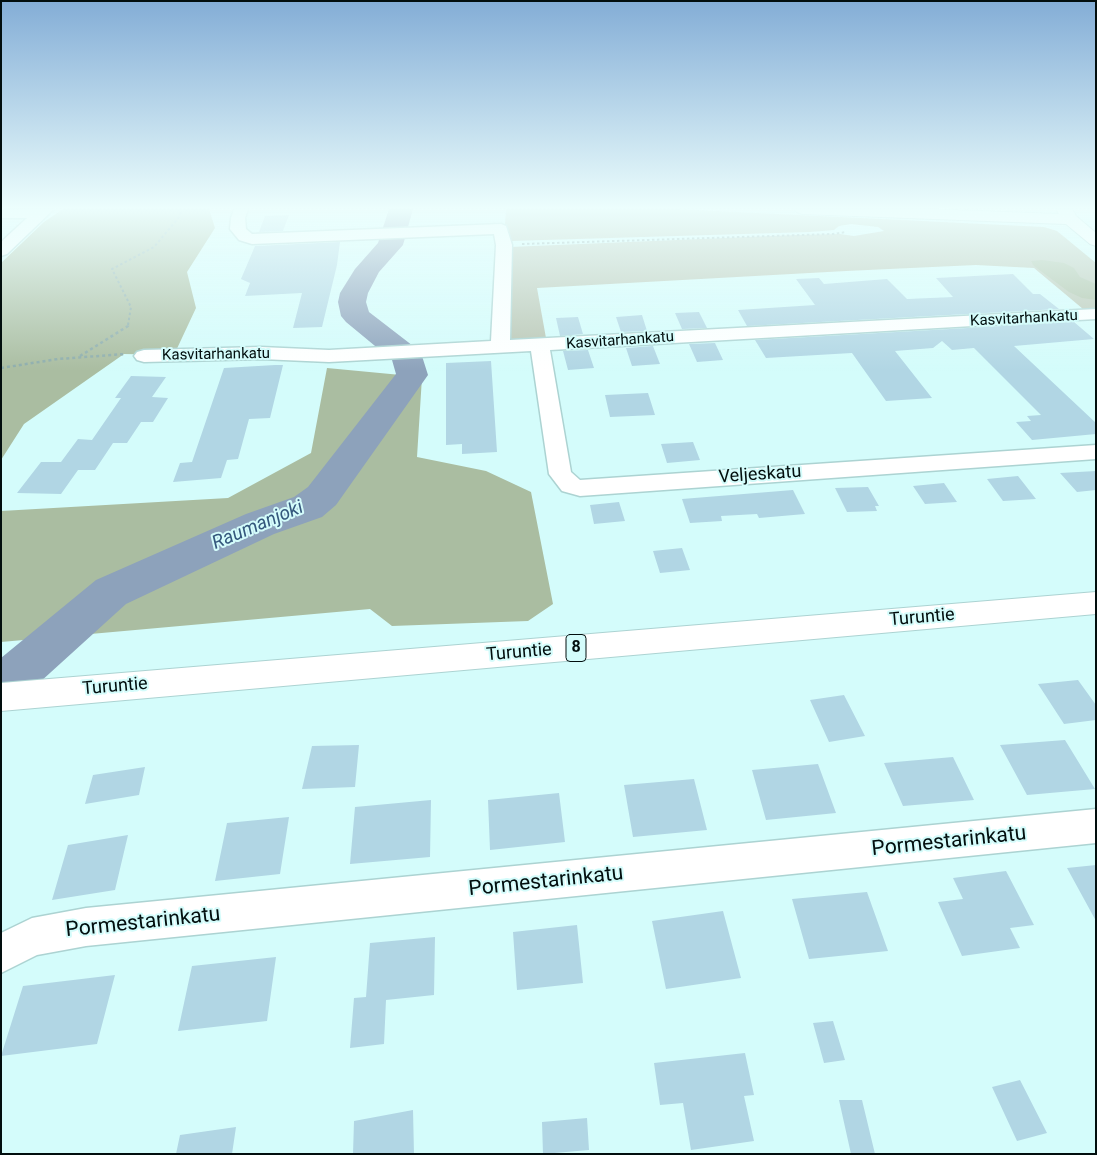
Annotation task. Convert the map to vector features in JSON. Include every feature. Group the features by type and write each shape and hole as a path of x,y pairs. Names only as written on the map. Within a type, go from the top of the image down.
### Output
{"main road":[{"name":"Turuntie","path":"1,697 1096,603"}],"street":[{"path":"500,346 503,263"},
{"name":"Kasvitarhankatu","path":"144,356 261,353 329,356 1096,314"},
{"name":"Veljeskatu","path":"540,345 560,474 570,486 580,488 1096,452"},
{"name":"Pormestarinkatu","path":"1,954 32,937 86,927 1096,826"}],"path":[{"path":"80,356 128,326 131,307 112,269 124,263"},
{"path":"1,368 80,356 144,356"}],"green space":[{"path":"1,263 193,263 187,272 196,308 174,355 124,354 24,424 1,460"},
{"path":"509,263 1096,263 1096,308 1083,309 1034,268 976,265 537,288 546,338 522,341 512,340 508,335"},
{"path":"1032,263 1063,263 1074,268 1080,277 1096,284 1096,300 1082,298 1069,292"},
{"path":"327,368 422,377 417,457 486,471 531,492 553,604 528,621 392,626 370,609 1,642 1,511 228,498 311,453"}],"building":[{"path":"248,263 337,263 322,327 293,328 302,293 245,296 250,283 241,279"},
{"path":"1013,274 1033,294 1040,294 1059,309 747,326 738,310 815,305 796,279 819,278 824,284 887,279 907,299 953,297 936,278"},
{"path":"699,312 707,328 682,329 675,313"},
{"path":"642,315 647,331 621,332 616,317"},
{"path":"578,317 583,334 560,336 556,318"},
{"path":"1074,322 1094,339 1014,346 1096,423 1096,434 1032,440 1016,422 1031,421 1027,416 1041,415 974,348 952,350 942,341 933,348 895,351 932,398 886,401 852,353 766,358 755,340"},
{"path":"715,343 723,360 697,362 689,344"},
{"path":"653,346 660,364 632,366 626,348"},
{"path":"588,350 594,368 568,370 563,351"},
{"path":"491,361 497,452 462,454 462,444 446,445 446,363"},
{"path":"283,365 270,418 249,419 238,459 227,460 221,478 173,482 180,463 192,462 224,368"},
{"path":"131,376 166,377 152,397 168,398 153,422 141,422 127,443 113,443 95,470 78,470 61,494 17,493 41,462 61,462 78,439 92,440 121,398 115,398"},
{"path":"648,393 655,415 610,417 605,395"},
{"path":"693,442 700,460 667,463 661,444"},
{"path":"1096,471 1096,490 1077,492 1060,473"},
{"path":"1018,476 1036,499 1003,501 987,479"},
{"path":"944,483 957,502 925,504 913,486"},
{"path":"868,487 879,506 875,506 877,511 847,512 835,488"},
{"path":"793,490 805,514 759,518 757,514 721,516 722,521 690,523 682,499"},
{"path":"619,502 625,521 594,524 590,505"},
{"path":"682,548 690,570 660,573 653,551"},
{"path":"1078,680 1096,705 1096,720 1064,724 1038,684"},
{"path":"844,695 865,736 829,742 810,700"},
{"path":"1065,740 1095,789 1027,795 1000,745"},
{"path":"359,745 355,787 302,789 312,746"},
{"path":"953,757 974,800 903,806 884,763"},
{"path":"818,764 836,813 766,820 752,770"},
{"path":"145,767 139,795 85,804 93,775"},
{"path":"694,779 707,830 633,837 624,785"},
{"path":"559,793 565,842 490,850 488,800"},
{"path":"431,800 430,857 350,864 355,807"},
{"path":"289,817 280,874 215,881 227,823"},
{"path":"128,835 115,890 52,900 68,845"},
{"path":"1096,865 1096,921 1067,868"},
{"path":"1006,871 1034,925 1010,928 1020,948 962,956 938,902 963,899 953,878"},
{"path":"867,892 888,951 809,959 792,899"},
{"path":"723,911 741,978 666,989 652,921"},
{"path":"577,925 583,983 517,990 513,932"},
{"path":"435,937 434,995 386,1000 384,1044 350,1048 354,998 366,997 370,943"},
{"path":"276,957 267,1021 178,1031 192,966"},
{"path":"115,975 97,1044 1,1056 23,986"},
{"path":"833,1021 845,1060 824,1063 813,1023"},
{"path":"745,1053 754,1095 744,1096 754,1141 691,1150 683,1103 660,1105 654,1063"},
{"path":"1020,1080 1047,1133 1017,1141 992,1087"},
{"path":"839,1100 862,1100 875,1154 851,1154"},
{"path":"413,1110 414,1154 353,1154 354,1121"},
{"path":"587,1118 589,1150 543,1154 542,1122"},
{"path":"236,1127 232,1154 176,1154 180,1135"}],"waterway":[{"name":"Raumanjoki","path":"1,687 111,592 260,524 308,507 322,496 412,375 406,356 356,316 352,302 354,293 374,263"}]}
